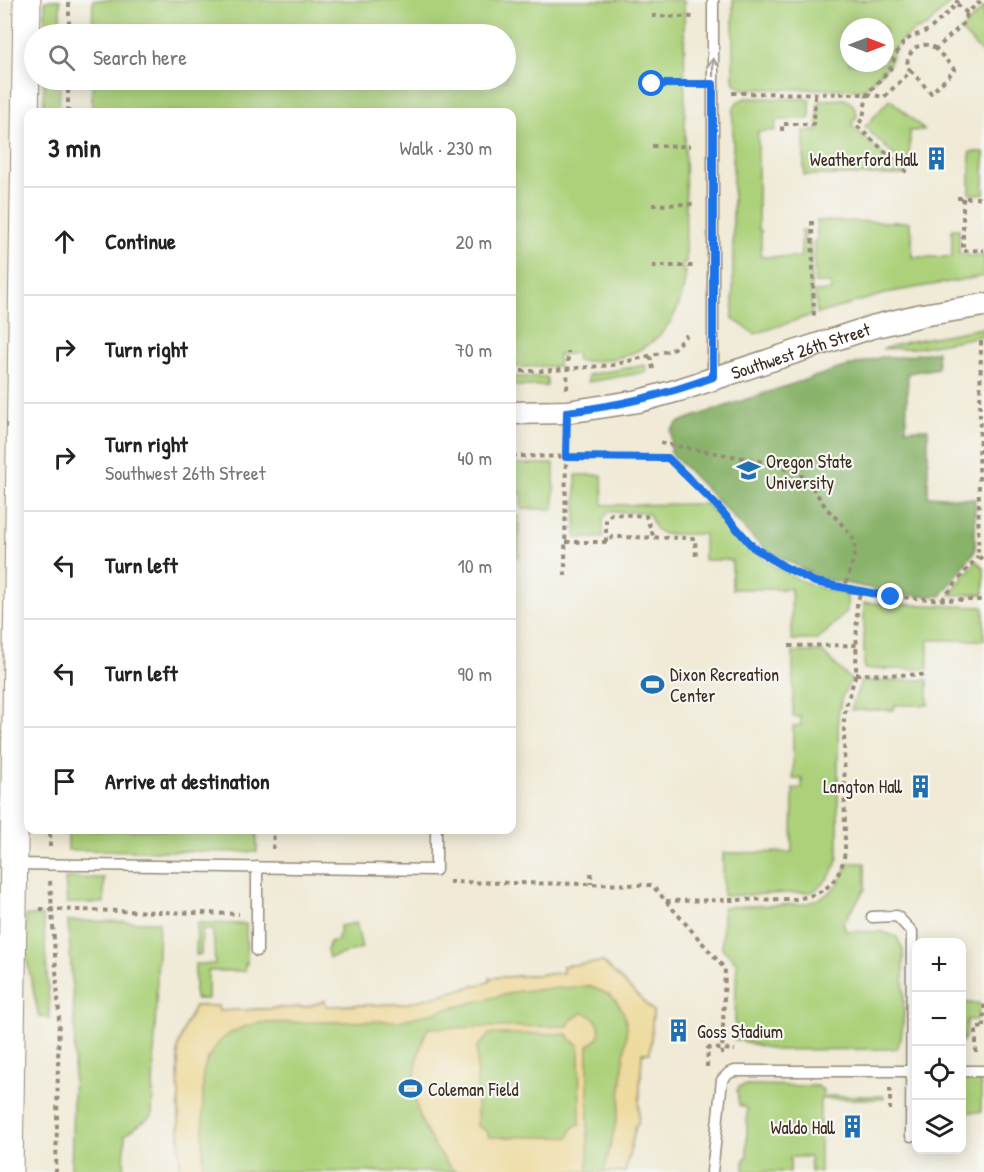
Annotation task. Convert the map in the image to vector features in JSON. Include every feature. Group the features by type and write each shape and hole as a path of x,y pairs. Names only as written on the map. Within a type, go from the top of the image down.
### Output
{"street":[{"path":"26,24 27,0"},
{"path":"24,108 25,90"},
{"path":"9,1172 14,864 17,396 24,119"},
{"name":"Southwest 26th Street","path":"516,413 567,412 639,401 882,325 984,305"}],"lane":[{"path":"713,0 713,377"},
{"path":"14,864 436,870 436,834"},
{"path":"257,867 257,951"},
{"path":"872,917 897,916 912,932 914,1046"},
{"path":"712,1172 722,1080 729,1073 735,1071 912,1071"},
{"path":"966,1071 984,1071"},
{"path":"911,1136 913,1100"}],"path":[{"path":"69,0 69,24"},
{"path":"936,49 965,22 967,13 982,0"},
{"path":"908,172 857,126 863,118 867,94 891,68 904,42 929,30 957,2 967,13"},
{"path":"652,16 713,18"},
{"path":"904,42 908,46"},
{"path":"925,43 929,43 936,49 955,70 931,93 911,71 907,67 907,59 912,50 925,43"},
{"path":"652,84 815,94 867,94 884,97 911,71"},
{"path":"948,77 952,82"},
{"path":"68,90 68,108"},
{"path":"782,131 782,124 814,124 815,94"},
{"path":"652,146 690,146"},
{"path":"957,198 984,198"},
{"path":"963,198 963,251 984,250"},
{"path":"652,205 694,204"},
{"path":"813,221 816,345"},
{"path":"652,266 695,266"},
{"path":"516,371 613,365 672,350 687,335"},
{"path":"942,600 978,556 982,478 983,363 981,341"},
{"path":"565,576 568,351"},
{"path":"660,443 771,463 806,478 827,509 855,541 854,558 844,589"},
{"path":"516,456 668,458 717,506 753,547 815,582 861,592 942,600 984,600"},
{"path":"606,542 606,519 612,514 646,516 654,538"},
{"path":"566,542 606,542 613,537 695,538 696,560"},
{"path":"978,556 984,561"},
{"path":"666,901 795,900 811,897 831,884 843,862 844,718 856,674 857,602 861,592"},
{"path":"789,646 857,645"},
{"path":"856,674 928,675"},
{"path":"50,834 49,864 59,1013 56,1172"},
{"path":"436,870 443,882 652,885 725,969 722,1080"},
{"path":"591,873 591,884"},
{"path":"13,908 257,915"},
{"path":"969,1054 976,1054 976,1028 984,1027 984,1004"},
{"path":"890,1071 890,1118"}],"green space":[{"path":"45,0 60,0 60,24 45,24"},
{"path":"93,0 684,0 686,262 683,263 683,272 686,272 682,294 675,313 665,329 652,342 637,351 599,361 577,361 576,353 558,355 558,366 516,367 516,108 92,108 92,90 516,90 516,24 92,24"},
{"path":"733,0 951,0 927,26 914,31 899,42 894,50 894,18 840,18 840,72 882,72 864,89 744,89 734,83"},
{"path":"984,7 984,55 961,31"},
{"path":"44,90 60,90 59,108 44,108"},
{"path":"745,98 810,99 808,119 776,120 775,131 758,131 758,229 761,230 761,257 801,257 801,230 805,230 805,243 810,243 812,315 755,334 733,319 733,110 737,102"},
{"path":"844,99 852,103 857,116 851,125 905,175 804,175 804,131 818,131 818,104 822,100"},
{"path":"890,99 924,130 910,131 909,170 865,127"},
{"path":"970,152 984,152 984,194 970,194"},
{"path":"817,221 910,222 912,257 952,257 952,229 959,229 959,253 974,257 984,255 984,276 891,292 817,314 815,292 831,291 830,283 815,283 814,241 817,240"},
{"path":"982,328 982,336 917,348 882,349 907,342"},
{"path":"937,351 938,368 908,373 906,429 928,429 928,496 975,499 975,551 941,596 903,595 820,578 767,550 671,453 671,430 678,423 690,418 881,357 899,357"},
{"path":"645,365 647,372 588,382 588,375"},
{"path":"516,377 547,377 547,386 516,386"},
{"path":"516,464 554,464 554,509 521,509 521,492 516,492"},
{"path":"576,475 602,475 603,505 706,504 738,537 785,573 823,589 847,595 847,611 818,640 792,640 791,589 732,589 732,560 704,560 704,534 663,534 655,528 649,514 644,512 609,512 603,519 603,538 576,538"},
{"path":"516,516 519,516 519,557 516,557"},
{"path":"976,561 984,568 984,594 950,595"},
{"path":"864,603 984,607 984,640 928,640 928,669 864,669"},
{"path":"793,652 822,652 851,680 842,697 838,716 838,857 829,877 812,892 723,896 723,853 792,852 793,789 802,789 802,779 793,779 793,726 801,725 801,717 793,717"},
{"path":"928,680 928,705 895,705 894,710 851,710 861,681"},
{"path":"68,834 257,834 257,852 68,850"},
{"path":"848,863 865,863 865,889 843,923 846,931 883,932 897,937 903,950 904,1013 901,1038 897,1049 775,1050 734,1039 737,963 722,948 723,907 812,902 826,895 837,885"},
{"path":"65,878 104,878 104,903 67,903"},
{"path":"26,915 43,916 50,1018 39,1017 24,946"},
{"path":"68,921 159,922 152,1116 125,1135 124,1172 71,1172 75,1029"},
{"path":"197,923 246,924 247,964 245,964 245,971 208,971 208,999 195,999 195,964 215,964 213,930 202,929 201,955 196,955"},
{"path":"356,923 362,948 329,958 327,950 330,942 338,940 340,926"},
{"name":"Coleman Field","path":"603,962 653,1011 650,1053 642,1053 638,1124 625,1172 180,1172 178,1047 195,1006 218,1006 219,1011 306,1007 325,1001 326,1006 405,1004 490,982 490,978 563,973 563,966"},
{"path":"966,1003 979,1003 978,1020 967,1020 966,1035"},
{"path":"966,1080 977,1080 981,1084 981,1112 966,1112"},
{"path":"746,1085 817,1086 823,1090 823,1096 884,1096 884,1099 820,1099 820,1172 811,1172 810,1157 790,1157 790,1172 744,1172 744,1159 747,1158 747,1108 739,1105 737,1091 739,1087"}],"sand":[{"path":"603,962 653,1011 650,1053 642,1053 638,1124 625,1172 604,1172 619,1110 627,1026 623,1011 617,1002 610,995 589,986 519,991 399,1021 259,1023 230,1033 211,1053 203,1072 203,1172 180,1172 178,1047 195,1006 218,1006 219,1011 306,1007 325,1001 326,1006 405,1004 490,982 490,978 563,973 563,966"},
{"path":"582,1013 594,1018 599,1027 598,1037 588,1045 588,1172 457,1172 453,1170 429,1136 416,1103 414,1086 416,1068 428,1028 568,1026 571,1020","holes":["489,1034 568,1034 572,1041 579,1045 580,1124 573,1127 569,1137 489,1137 487,1131 477,1126 477,1046"]}],"place":[{"name":"Weatherford Hall","path":"936,159"},
{"name":"Oregon State University","path":"748,471"},
{"name":"Dixon Recreation Center","path":"652,684"},
{"name":"Langton Hall","path":"920,786"},
{"name":"Goss Stadium","path":"679,1031"},
{"name":"Coleman Field","path":"410,1089"},
{"name":"Waldo Hall","path":"853,1127"}],"route":[{"path":"652,84 713,84 713,377 679,390 639,401 567,412 566,457 668,458 717,506 753,547 783,566 815,582 891,597"}]}
